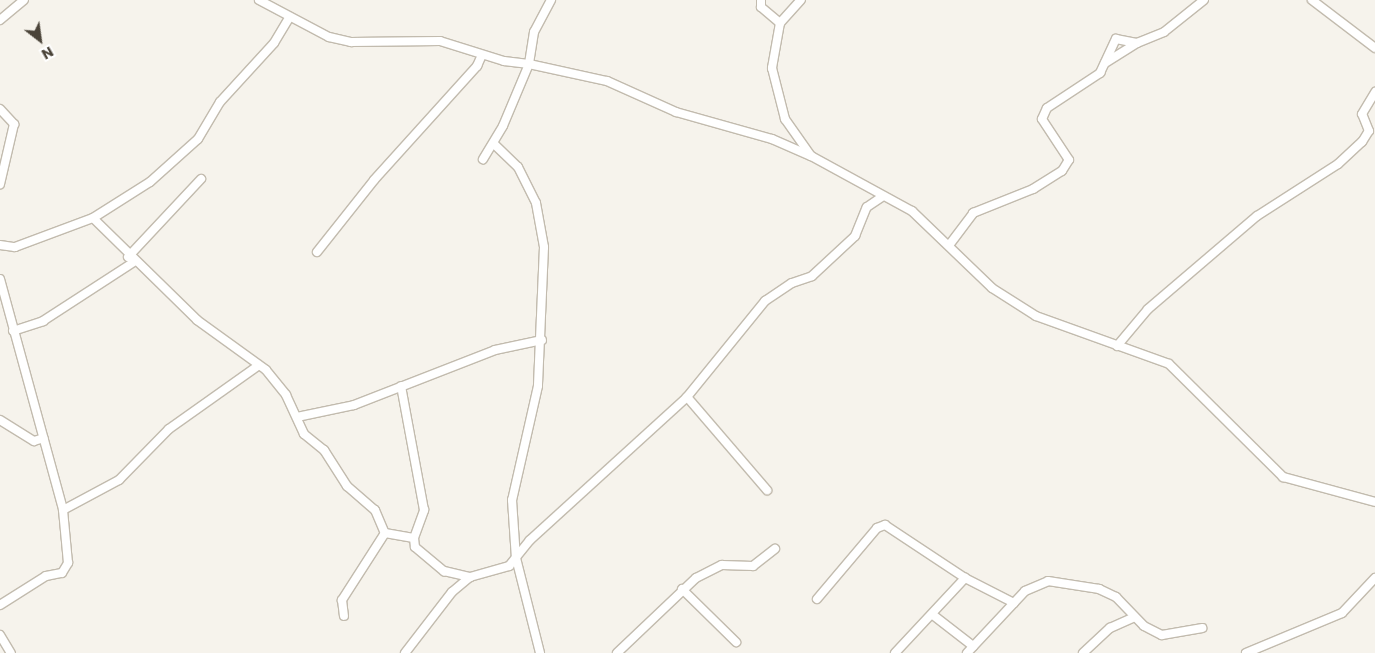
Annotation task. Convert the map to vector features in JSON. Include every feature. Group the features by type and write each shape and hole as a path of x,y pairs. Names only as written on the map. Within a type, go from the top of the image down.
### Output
{"street":[{"path":"0,20 24,0"},
{"path":"259,0 290,18 351,42 440,41 482,54 607,81 676,112 772,139 811,156 912,211 950,244 992,288 1036,316 1169,364 1283,477 1375,502"},
{"path":"483,159 494,144 529,64 534,32 551,0"},
{"path":"761,0 761,7 780,23"},
{"path":"802,0 780,23 772,68 785,119 811,156"},
{"path":"1104,63 1188,16 1204,0"},
{"path":"1312,0 1375,48"},
{"path":"0,245 15,246 93,218 150,182 198,139 220,102 274,43 290,18"},
{"path":"950,244 973,213 1033,189 1062,171 1069,160 1042,119 1047,108 1100,73 1116,39 1137,43"},
{"path":"317,252 374,180 477,66 482,54"},
{"path":"1117,346 1148,309 1257,216 1338,164 1362,142 1369,132 1362,114 1375,92"},
{"path":"0,109 14,124 0,184"},
{"path":"494,144 518,167 536,203 544,247 542,340 535,408 526,428 512,500 516,558 540,653"},
{"path":"13,331 60,312 131,259 201,178"},
{"path":"401,386 424,492 424,510 414,538 415,546 444,571 470,577 501,570 687,397 765,301 818,270 855,236 867,207 882,196"},
{"path":"93,218 131,259 197,320 259,365 286,395 304,434 324,450 347,486 375,510 385,533"},
{"path":"0,279 64,510 68,563 62,572 46,576 0,605"},
{"path":"297,416 329,412 495,350 542,340"},
{"path":"64,510 118,480 169,429 259,365"},
{"path":"687,397 767,490"},
{"path":"0,420 34,441 44,438"},
{"path":"817,599 885,525 965,578 1014,603"},
{"path":"385,533 414,538"},
{"path":"344,616 342,600 385,533"},
{"path":"617,653 660,616 682,589 722,565 753,566 775,550"},
{"path":"406,653 452,592 470,577"},
{"path":"895,653 934,616 965,578"},
{"path":"1246,653 1342,613 1375,578"},
{"path":"966,653 1025,591 1048,582 1066,582 1116,597 1135,617 1162,635 1202,628"},
{"path":"682,589 736,642"},
{"path":"934,616 972,646"},
{"path":"1083,653 1110,628 1135,617"},
{"path":"0,635 11,653"}]}
